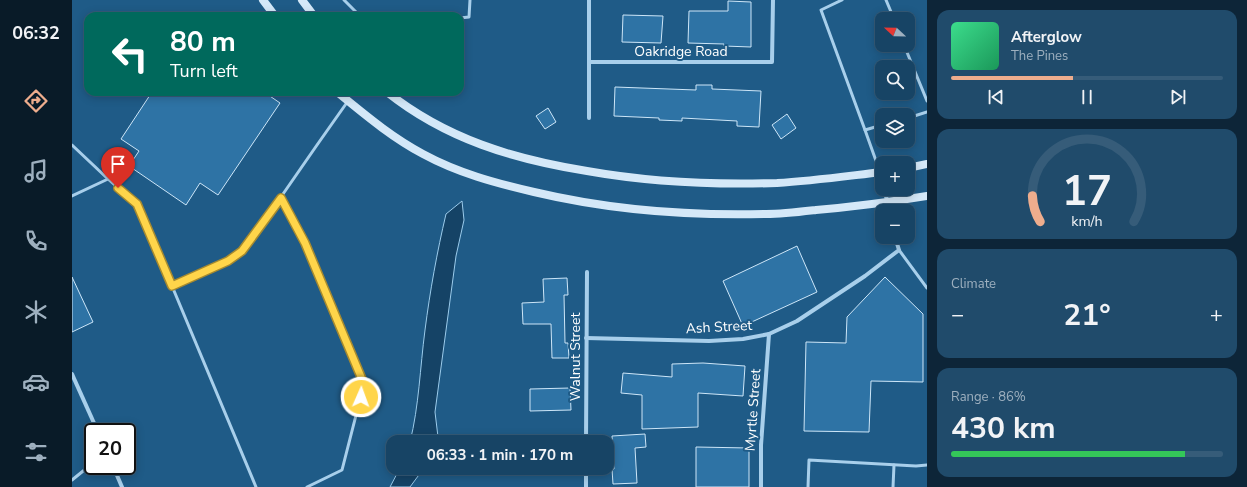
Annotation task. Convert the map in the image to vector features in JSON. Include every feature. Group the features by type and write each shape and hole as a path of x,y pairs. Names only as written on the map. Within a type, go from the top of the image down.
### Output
{"main road":[{"path":"263,0 272,12"},
{"path":"302,0 311,12"},
{"path":"342,96 396,138 450,167 502,185 578,202 610,207 673,213 737,215 875,208"},
{"path":"392,96 430,121 476,143 500,152 532,161 609,175 651,180 777,183 875,173"},
{"path":"915,167 927,164"},
{"path":"899,204 927,196"}],"street":[{"path":"589,0 590,118"},
{"name":"Oakridge Road","path":"590,62 772,62 774,0"},
{"path":"898,244 900,250"},
{"name":"Ash Street","path":"586,338 743,340 769,334 797,321 865,276 900,250"},
{"name":"Walnut Street","path":"586,435 587,272"},
{"name":"Myrtle Street","path":"761,487 769,334"},
{"path":"72,374 94,423"},
{"path":"117,475 122,487"},
{"path":"586,475 586,487"}],"lane":[{"path":"344,0 356,12"},
{"path":"464,18 469,18 470,0"},
{"path":"842,0 821,10 875,156"},
{"path":"886,0 891,12"},
{"path":"907,52 927,101"},
{"path":"172,286 228,261 242,251 281,198 348,101"},
{"path":"915,116 927,112"},
{"path":"865,130 875,127"},
{"path":"72,145 137,204 256,487"},
{"path":"72,196 108,179"},
{"path":"281,198 305,243 364,384 342,470 307,487"},
{"path":"900,250 927,288"},
{"path":"808,487 808,460 916,466 927,465"},
{"path":"894,465 894,487"},
{"path":"72,480 84,470"}],"water":[{"path":"462,201 464,220 456,256 435,412 438,435 412,435 429,301 446,214"},
{"path":"396,475 419,475 410,487 390,487"}],"building":[{"path":"728,1 751,2 751,47 724,46 724,44 688,43 689,11 728,11"},
{"path":"623,15 663,16 661,43 622,42"},
{"path":"696,85 712,85 712,89 761,91 759,127 737,126 737,121 682,118 682,121 659,120 659,118 614,116 615,87 696,90"},
{"path":"149,96 270,96 280,103 218,195 200,183 186,205 129,166 139,151 121,139"},
{"path":"548,108 556,122 545,129 536,116"},
{"path":"787,114 796,128 781,139 772,125"},
{"path":"797,246 817,292 743,326 723,281"},
{"path":"72,277 93,322 72,332"},
{"path":"885,277 923,314 923,382 871,381 869,432 804,431 806,342 846,343 847,317"},
{"path":"567,278 568,295 564,295 565,343 568,343 569,358 552,358 551,324 523,324 522,303 544,302 543,279"},
{"path":"703,363 745,366 743,396 698,393 698,427 642,429 642,395 621,393 623,373 672,377 672,364"},
{"path":"570,388 571,410 530,411 530,389"},
{"path":"645,434 646,447 635,448 637,483 613,484 614,436"},
{"path":"696,447 749,448 749,487 696,487"}],"route":[{"path":"118,188 137,204 172,286 228,261 242,251 281,198 305,243 364,384 361,397"}]}
